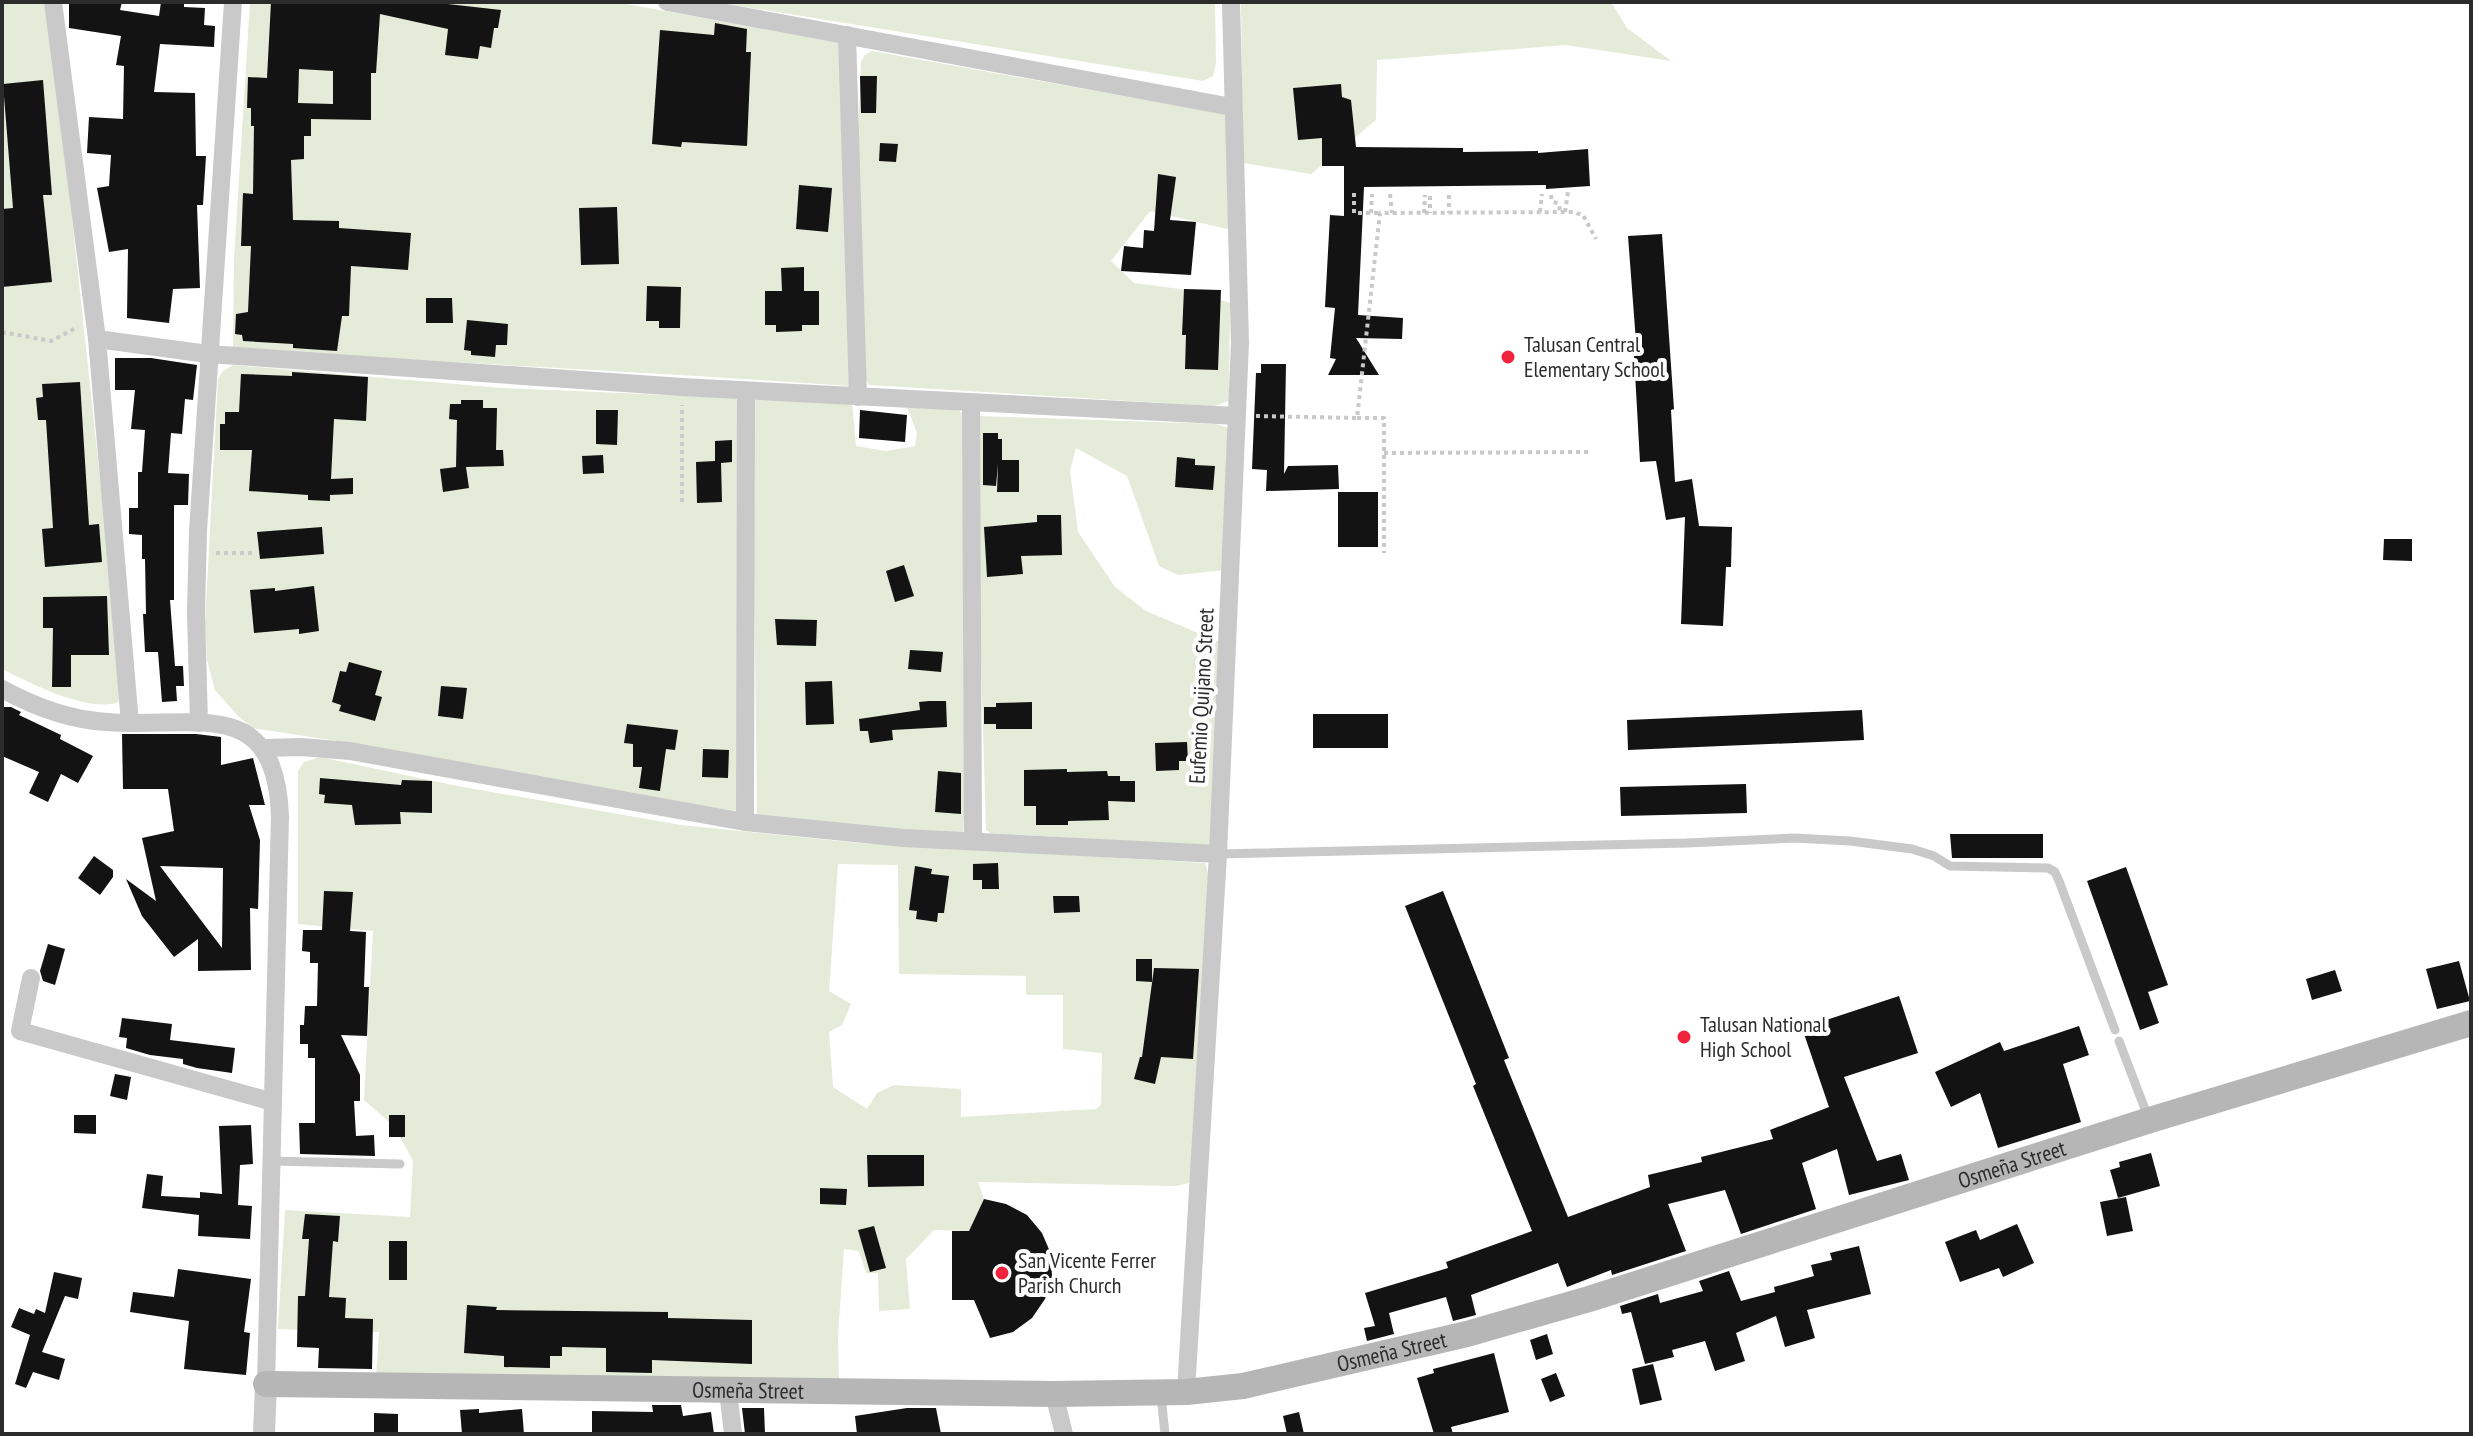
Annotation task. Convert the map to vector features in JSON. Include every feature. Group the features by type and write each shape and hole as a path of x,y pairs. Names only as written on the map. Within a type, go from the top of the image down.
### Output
{"main road":[{"name":"Osmeña Street","path":"266,1384 1054,1394 1173,1392 1243,1386 1467,1334 1589,1299 2150,1120 2471,1023"}],"street":[{"path":"53,2 96,331 130,723"},
{"path":"199,723 198,553 208,354 233,2"},
{"path":"667,2 1232,107"},
{"name":"Eufemio Quijano Street","path":"1173,1392 1218,854 1237,416 1240,343 1231,2"},
{"path":"847,35 858,397"},
{"path":"96,331 208,354 746,391 1237,416"},
{"path":"745,822 746,391"},
{"path":"971,402 973,841"},
{"path":"2,689 63,715 85,720 199,723 230,727 253,738 264,748 277,779 280,816 264,1434"},
{"path":"264,748 350,751 745,822 904,838 1218,854"},
{"path":"31,978 20,1031 273,1102"},
{"path":"728,1390 733,1434"},
{"path":"1054,1394 1064,1434"}],"lane":[{"path":"1218,854 1794,838 1912,849 1934,856 1950,866 2051,869 2059,881 2115,1030"},
{"path":"2119,1041 2150,1120"},
{"path":"272,1161 400,1164"},
{"path":"1165,1434 1173,1392"}],"path":[{"path":"1562,212 1568,192"},
{"path":"1354,193 1354,213 1562,212 1583,215 1596,239"},
{"path":"1371,213 1372,194"},
{"path":"1390,194 1392,213"},
{"path":"1540,212 1542,194"},
{"path":"1427,213 1428,195"},
{"path":"1449,195 1449,213"},
{"path":"1551,195 1552,201 1559,204 1562,212"},
{"path":"1357,418 1380,213"},
{"path":"2,332 51,341 82,325 96,331"},
{"path":"682,387 682,502"},
{"path":"1237,416 1384,418 1384,553"},
{"path":"1384,453 1589,452"},
{"path":"198,553 253,553"}],"green space":[{"path":"2,2 49,2 123,694 117,703 74,700 2,669"},
{"path":"250,2 616,2 839,43 849,386 233,348 234,259"},
{"path":"715,2 1215,2 1216,63 1213,76 1203,81"},
{"path":"1241,2 1611,2 1627,28 1671,61 1566,45 1377,60 1376,120 1311,174 1243,163"},
{"path":"872,51 1224,114 1228,121 1230,225 1227,229 1150,211 1111,261 1134,283 1188,290 1230,303 1229,401 1214,406 869,385 862,373 856,185 861,62"},
{"path":"233,365 502,388 739,398 739,811 627,797 337,741 253,728 238,716 215,690 207,660 205,623 218,379 223,371"},
{"path":"752,400 852,402 856,446 886,451 915,446 917,433 906,404 959,410 964,417 967,769 963,834 762,819 757,813"},
{"path":"974,418 1216,424 1229,428 1224,570 1178,575 1159,566 1127,476 1076,448 1070,471 1078,532 1115,587 1146,611 1222,643 1215,843 1207,846 990,833 986,830"},
{"path":"320,757 452,785 681,825 858,843 1205,863 1210,880 1193,1170 1189,1183 1176,1186 978,1182 984,1199 969,1231 934,1230 906,1259 910,1309 879,1311 878,1273 866,1273 859,1251 844,1249 838,1336 839,1388 376,1376 379,1332 278,1329 285,1210 410,1217 413,1161 395,1127 364,1100 373,931 298,924 298,771 304,762","holes":["838,864 898,865 899,974 1026,976 1026,995 1063,995 1063,1049 1102,1053 1101,1105 1096,1109 961,1117 961,1089 894,1085 877,1093 867,1109 833,1087 829,1032 842,1025 851,1004 829,991"]}],"building":[{"path":"69,2 122,2 120,10 159,16 161,2 184,2 184,7 205,8 204,25 215,26 214,47 160,44 154,92 195,93 196,156 206,156 203,205 197,205 200,288 173,289 169,323 127,318 128,249 109,252 97,188 109,186 111,155 87,153 89,117 123,119 124,66 116,65 121,36 69,28"},
{"path":"271,2 430,2 501,10 491,48 480,46 478,59 445,55 448,29 380,14 376,73 371,73 371,120 311,119 311,136 304,136 304,159 291,160 293,220 339,221 339,228 411,233 408,270 351,266 349,316 342,316 337,351 243,341 242,335 235,334 236,314 248,312 251,246 241,246 243,193 253,194 254,126 251,126 251,108 247,108 248,77 267,78","holes":["299,69 333,71 333,104 298,103"]},
{"path":"715,23 747,29 746,52 751,52 747,146 682,142 681,147 652,144 660,30 714,35"},
{"path":"860,76 877,76 876,113 861,113"},
{"path":"43,80 52,195 43,195 52,282 2,287 2,209 13,208 3,84"},
{"path":"1341,84 1342,97 1351,100 1356,147 1463,148 1463,152 1538,153 1588,149 1590,186 1546,189 1546,185 1364,187 1358,315 1403,318 1402,339 1356,338 1379,375 1328,375 1336,359 1330,358 1335,308 1325,307 1330,215 1344,216 1344,166 1322,166 1322,138 1298,140 1293,88"},
{"path":"880,143 898,144 896,162 879,161"},
{"path":"1158,174 1176,177 1170,220 1196,222 1191,275 1121,271 1124,246 1143,248 1144,230 1154,231"},
{"path":"799,185 832,188 828,232 796,229"},
{"path":"617,207 619,264 581,265 579,208"},
{"path":"1662,234 1674,409 1671,410 1675,482 1692,479 1699,526 1732,527 1731,567 1726,567 1723,626 1681,624 1685,517 1666,520 1656,461 1640,462 1634,355 1637,355 1628,236"},
{"path":"804,267 804,291 819,291 819,325 802,325 802,331 776,332 776,325 765,325 765,291 782,291 781,268"},
{"path":"647,286 681,287 680,328 659,328 659,321 646,321"},
{"path":"1184,289 1221,290 1218,370 1185,369 1186,335 1182,335"},
{"path":"426,298 452,298 453,323 426,323"},
{"path":"467,320 508,324 507,345 496,345 495,357 471,355 471,351 464,350"},
{"path":"115,358 151,358 197,365 193,400 185,399 182,434 171,433 168,473 189,474 188,505 174,505 174,600 170,600 175,666 183,666 184,686 176,686 177,701 162,702 158,652 145,652 145,559 142,559 142,535 129,534 129,508 138,508 138,472 142,472 145,430 131,429 135,390 115,390"},
{"path":"1261,364 1286,364 1284,474 1288,466 1338,465 1339,489 1266,491 1267,470 1252,469 1256,373 1261,373"},
{"path":"292,372 368,377 366,421 334,419 331,479 353,478 353,494 330,495 330,501 308,500 308,495 249,491 252,450 220,450 220,424 225,424 225,412 239,412 241,374 292,376"},
{"path":"80,382 89,525 99,524 102,562 45,567 42,529 53,528 46,420 38,420 36,398 43,397 42,384"},
{"path":"461,400 483,400 483,408 497,408 496,450 503,450 504,466 466,467 469,488 443,492 440,469 456,467 457,420 449,419 450,404 461,404"},
{"path":"596,410 618,410 617,445 596,444"},
{"path":"860,410 907,415 905,442 859,438"},
{"path":"983,433 998,433 998,439 1002,439 1002,460 1019,460 1019,492 997,492 998,464 996,486 983,485"},
{"path":"732,440 732,462 721,463 722,502 697,503 696,462 715,461 715,441"},
{"path":"603,455 604,473 583,474 582,456"},
{"path":"1177,457 1195,459 1195,465 1215,466 1213,490 1175,487"},
{"path":"1338,492 1378,492 1378,547 1338,547"},
{"path":"1037,515 1061,515 1062,555 1021,556 1023,574 987,577 984,527 1037,522"},
{"path":"322,527 324,554 260,559 257,532"},
{"path":"2384,539 2412,539 2412,561 2383,560"},
{"path":"904,565 914,596 895,602 886,571"},
{"path":"314,586 319,631 299,634 299,629 254,633 250,590 275,588 275,591"},
{"path":"107,596 109,655 71,655 71,687 52,687 53,628 43,628 43,597"},
{"path":"775,619 817,620 816,646 777,645"},
{"path":"910,650 943,652 941,672 908,669"},
{"path":"349,662 382,671 375,695 382,697 375,721 339,711 341,705 332,702 340,671 346,672"},
{"path":"832,681 834,724 806,725 805,682"},
{"path":"441,686 467,688 463,719 438,716"},
{"path":"946,701 947,727 892,730 893,740 870,743 868,731 860,731 859,719 920,710 919,702"},
{"path":"1032,702 1032,729 996,729 996,724 984,724 984,707 996,707 996,703"},
{"path":"2,707 21,712 19,715 61,735 60,739 93,756 78,783 61,774 48,802 29,793 39,772 2,756"},
{"path":"1862,710 1864,740 1628,750 1627,720"},
{"path":"1313,714 1388,714 1388,748 1313,748"},
{"path":"627,724 678,730 675,750 666,749 660,791 639,788 642,767 633,767 633,744 624,743"},
{"path":"122,734 221,737 221,765 253,758 265,805 249,805 260,840 258,909 250,908 251,970 198,971 198,939 174,957 142,916 126,879 156,901 142,838 174,831 168,789 123,789","holes":["160,866 223,868 222,948"]},
{"path":"1187,742 1188,761 1179,761 1179,770 1156,771 1155,743"},
{"path":"703,749 729,750 728,778 702,777"},
{"path":"1067,769 1067,772 1107,771 1108,776 1120,776 1120,781 1135,781 1135,802 1108,801 1109,820 1036,825 1036,806 1024,806 1024,770"},
{"path":"938,771 961,773 961,814 935,812"},
{"path":"320,778 401,785 402,780 432,781 432,813 400,812 401,824 355,825 352,805 324,803 325,795 319,794"},
{"path":"1746,784 1747,813 1621,816 1620,787"},
{"path":"1950,834 2043,834 2043,858 1952,858"},
{"path":"94,856 113,870 113,877 100,895 78,878"},
{"path":"998,863 999,889 982,889 982,880 973,880 973,864"},
{"path":"915,866 932,869 931,874 949,876 944,913 938,913 937,922 916,919 917,911 909,910"},
{"path":"2126,867 2168,985 2148,992 2159,1023 2140,1030 2087,881"},
{"path":"324,891 353,892 350,931 366,932 364,987 369,987 367,1036 341,1035 360,1075 360,1101 354,1101 356,1136 374,1135 375,1156 300,1154 299,1123 315,1123 315,1058 308,1058 308,1044 300,1044 300,1025 304,1025 305,1006 317,1006 318,963 310,963 310,952 302,951 303,930 322,930"},
{"path":"1443,891 1509,1058 1504,1060 1568,1217 1650,1187 1648,1175 1702,1162 1701,1157 1773,1139 1770,1130 1829,1107 1802,1028 1899,996 1918,1053 1844,1077 1877,1161 1901,1154 1909,1180 1849,1195 1837,1149 1802,1163 1816,1209 1741,1234 1725,1190 1668,1204 1686,1251 1612,1275 1611,1270 1567,1287 1558,1263 1471,1295 1476,1315 1453,1321 1446,1297 1389,1313 1394,1334 1367,1341 1364,1328 1375,1326 1365,1293 1448,1268 1446,1262 1532,1231 1405,906"},
{"path":"1053,896 1079,896 1080,912 1054,913"},
{"path":"48,944 65,949 55,985 43,981 40,971"},
{"path":"1136,959 1152,959 1152,982 1136,981"},
{"path":"2459,961 2470,1001 2437,1009 2426,969"},
{"path":"1154,968 1199,969 1193,1059 1161,1057 1155,1084 1134,1079 1142,1057"},
{"path":"2335,970 2342,991 2312,1000 2306,979"},
{"path":"122,1018 172,1024 170,1040 235,1048 232,1073 197,1068 183,1064 183,1059 126,1048 127,1038 119,1037"},
{"path":"2079,1026 2089,1055 2063,1064 2081,1122 1998,1148 1980,1093 1951,1107 1935,1072 2000,1042 2004,1051"},
{"path":"115,1074 131,1077 127,1100 110,1096"},
{"path":"74,1115 96,1115 96,1134 74,1133"},
{"path":"389,1115 405,1115 405,1137 389,1137"},
{"path":"251,1125 253,1164 240,1165 238,1205 252,1206 250,1239 198,1236 199,1215 142,1208 147,1174 163,1176 161,1196 200,1198 200,1192 222,1194 219,1126"},
{"path":"2151,1153 2160,1186 2118,1198 2110,1170 2120,1167 2119,1162"},
{"path":"867,1155 924,1155 924,1186 868,1187"},
{"path":"820,1188 847,1189 846,1205 820,1204"},
{"path":"2126,1197 2133,1231 2107,1236 2100,1202"},
{"name":"San Vicente Ferrer Parish Church","path":"984,1199 1006,1204 1027,1215 1042,1233 1051,1254 1052,1277 1045,1299 1032,1318 1013,1332 990,1338 974,1300 952,1300 952,1231 969,1231"},
{"path":"305,1214 340,1216 338,1242 333,1241 329,1297 346,1298 345,1318 373,1319 372,1369 318,1368 319,1348 297,1347 298,1296 305,1296 309,1239 302,1239"},
{"path":"2017,1224 2034,1263 2003,1277 1999,1268 1960,1282 1945,1242 1976,1230 1980,1240"},
{"path":"874,1226 886,1268 870,1272 858,1230"},
{"path":"389,1241 407,1241 407,1280 389,1280"},
{"path":"1859,1246 1871,1294 1807,1310 1815,1338 1785,1347 1776,1316 1736,1333 1745,1361 1715,1371 1705,1341 1672,1350 1674,1357 1645,1364 1631,1312 1622,1314 1620,1306 1658,1294 1660,1303 1703,1291 1699,1281 1729,1271 1741,1301 1775,1292 1774,1287 1814,1276 1811,1265 1832,1260 1830,1253"},
{"path":"178,1269 251,1279 244,1332 250,1333 246,1375 184,1369 189,1321 130,1312 133,1292 174,1297"},
{"path":"54,1272 82,1278 78,1299 65,1296 42,1352 65,1359 59,1380 33,1372 26,1388 15,1384 30,1335 11,1327 19,1308 34,1314 36,1309 45,1313"},
{"path":"467,1305 497,1307 496,1310 668,1312 668,1318 752,1320 752,1364 652,1360 652,1373 606,1372 606,1348 562,1347 562,1356 550,1356 550,1368 504,1367 504,1356 464,1353"},
{"path":"1547,1334 1553,1354 1536,1360 1530,1340"},
{"path":"1494,1353 1509,1412 1451,1427 1453,1434 1434,1434 1417,1378 1434,1373 1433,1369"},
{"path":"1653,1364 1662,1400 1640,1405 1632,1369"},
{"path":"1556,1373 1565,1396 1550,1402 1541,1379"},
{"path":"652,1405 681,1405 683,1416 711,1412 714,1434 592,1434 592,1411 653,1412"},
{"path":"742,1408 764,1408 765,1434 745,1434"},
{"path":"907,1408 936,1408 941,1434 857,1434 855,1416"},
{"path":"479,1409 479,1413 522,1409 524,1434 462,1434 460,1410"},
{"path":"1299,1412 1304,1434 1287,1434 1283,1416"},
{"path":"374,1413 398,1414 398,1434 374,1434"}],"place":[{"name":"Talusan Central Elementary School","path":"1508,357"},
{"name":"Talusan National High School","path":"1684,1037"},
{"name":"San Vicente Ferrer Parish Church","path":"1002,1273"}]}
